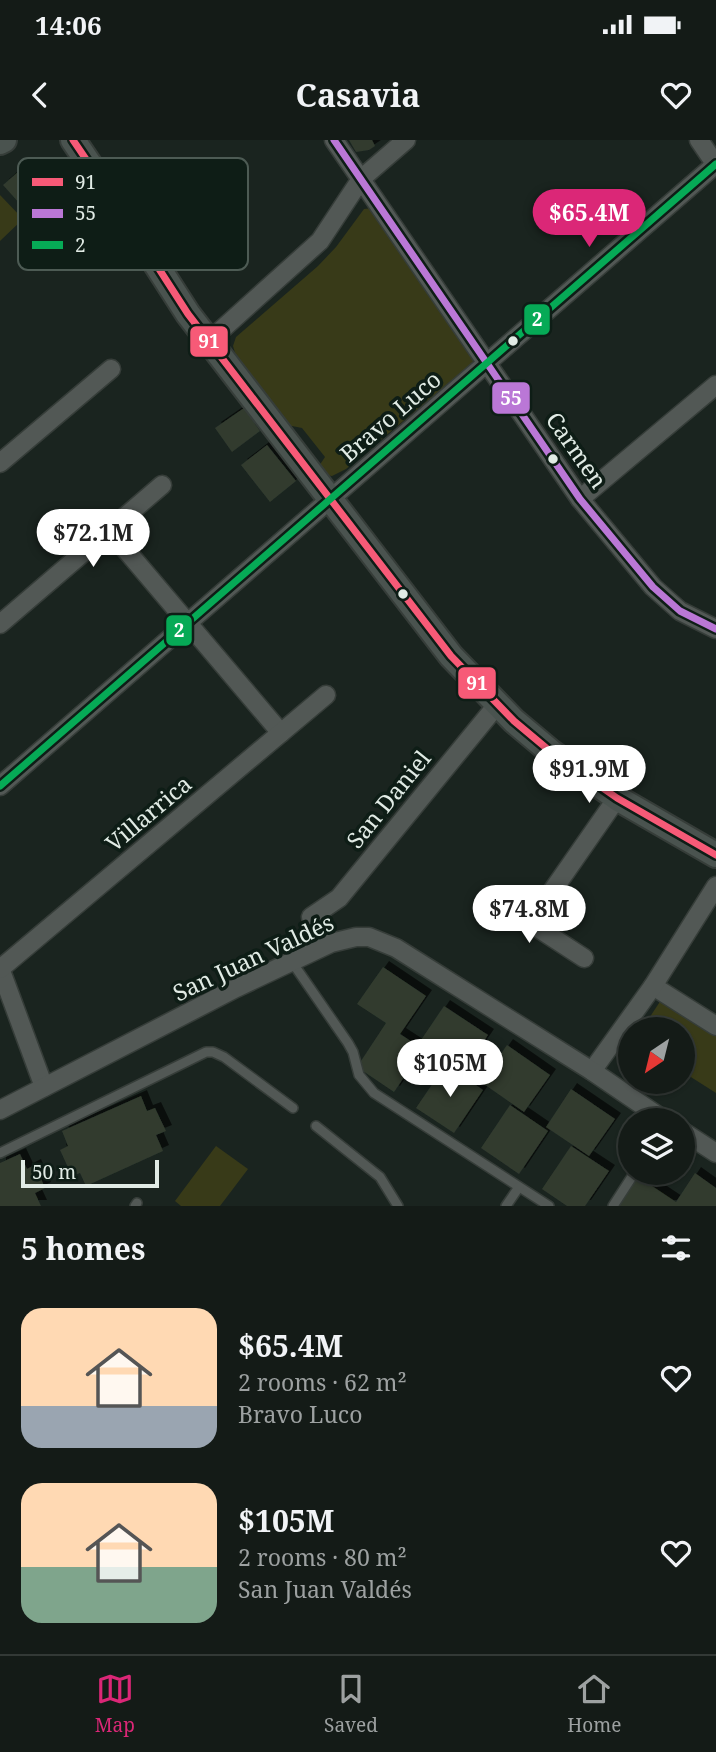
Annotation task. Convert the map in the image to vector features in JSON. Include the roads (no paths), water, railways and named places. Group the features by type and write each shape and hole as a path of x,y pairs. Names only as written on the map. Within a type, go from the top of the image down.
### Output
{"street":[{"path":"73,140 85,158"},
{"name":"Carmen","path":"334,140 580,499 653,587 680,611 714,625"},
{"path":"209,341 320,241 360,179 406,140"},
{"path":"699,140 716,164"},
{"name":"Bravo Luco","path":"0,786 716,164"},
{"path":"160,270 188,314 430,630 497,705 551,752 617,797 716,855"},
{"path":"0,463 111,369"},
{"path":"580,499 716,385"},
{"path":"0,624 162,485"},
{"path":"109,530 281,733"},
{"name":"Villarrica","path":"0,969 326,695"},
{"name":"San Daniel","path":"310,917 339,898 497,705"},
{"path":"530,923 617,797"},
{"path":"592,1071 653,986 716,887"},
{"path":"495,900 584,958"},
{"name":"San Juan Valdés","path":"0,1110 292,962 344,939 356,937 378,939 396,948 646,1108"},
{"path":"0,969 44,1087"},
{"path":"653,986 716,1026"},
{"path":"695,1140 716,1153"}],"lane":[{"path":"292,962 348,1043 359,1075 374,1093 549,1206"},
{"path":"0,1153 206,1052 224,1057 293,1108"},
{"path":"316,1126 380,1177 398,1206"},
{"path":"613,1206 627,1185"},
{"path":"506,1206 519,1187"}]}
